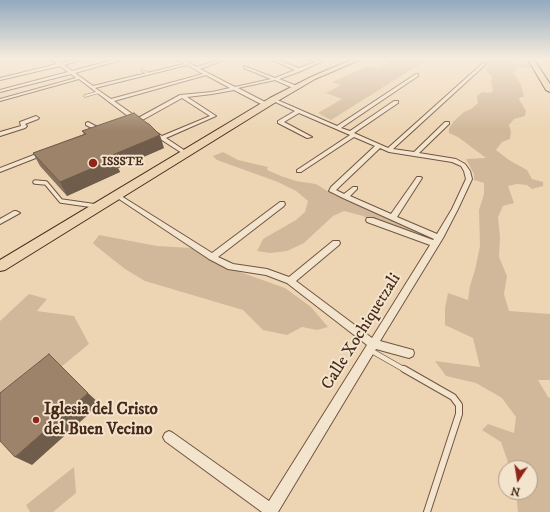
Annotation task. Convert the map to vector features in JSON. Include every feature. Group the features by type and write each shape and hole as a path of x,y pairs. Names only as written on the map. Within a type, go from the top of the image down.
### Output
{"main road":[{"path":"0,266 269,102 307,82"}],"street":[{"path":"0,91 34,82"},
{"path":"0,100 65,82"},
{"path":"84,82 111,100 142,125"},
{"path":"92,88 116,82"},
{"path":"111,100 177,82"},
{"path":"221,82 269,102 299,111 389,150 415,154 447,123"},
{"path":"128,121 136,120 182,96 212,93 261,82"},
{"path":"282,82 295,87"},
{"path":"337,128 407,82"},
{"path":"389,150 464,82"},
{"path":"161,138 214,116 182,96"},
{"path":"299,171 396,102"},
{"path":"299,111 280,122 308,138"},
{"path":"0,134 23,127 22,122 36,118"},
{"path":"88,124 101,131"},
{"path":"94,134 108,129"},
{"path":"148,129 185,153"},
{"path":"379,146 333,188 332,191 392,217 437,241"},
{"path":"0,170 50,151"},
{"name":"Calle Xochiquetzali","path":"270,511 437,241 469,179 467,171 463,165 454,160 415,154"},
{"path":"392,217 419,178"},
{"path":"345,197 355,188"},
{"path":"116,195 212,257 232,267 267,272 290,281 372,347 408,353"},
{"path":"212,257 282,204"},
{"path":"0,222 16,213"},
{"path":"370,220 437,241"},
{"path":"290,281 336,243"},
{"path":"169,437 270,511"}],"lane":[{"path":"85,96 98,92"},
{"path":"35,182 46,183 61,201 68,204 98,206"},
{"path":"372,347 453,397 459,405 459,414 428,512"}],"shaded area":[{"path":"332,82 392,82 331,120 318,113 342,99 326,93 341,85"},
{"path":"491,82 519,82 521,85 524,97 520,97 519,99 526,111 525,116 514,119 509,125 511,132 510,139 502,142 496,150 509,160 527,170 532,179 543,182 543,186 532,189 527,185 517,184 508,186 514,203 503,206 498,217 500,237 499,257 507,276 504,294 509,311 550,314 550,380 538,380 550,398 550,512 518,512 517,500 538,500 538,460 507,460 501,442 482,430 488,424 514,433 516,417 502,398 476,383 446,376 435,361 480,367 473,338 445,325 445,308 448,293 468,300 480,246 479,210 484,194 484,183 474,180 474,174 466,159 486,158 458,137 449,133 449,128 464,112 471,109 478,103 477,96 482,92 491,93 493,90"},
{"path":"223,152 238,160 268,167 267,170 281,176 296,181 316,184 334,195 375,211 418,232 413,235 397,233 363,216 344,211 333,216 304,243 287,251 270,253 257,251 263,239 296,220 305,212 308,201 296,191 278,182 217,160 213,156"},
{"path":"99,235 157,246 191,248 223,266 285,288 311,307 328,327 317,330 302,327 287,335 263,330 243,310 145,281 125,269 93,243"},
{"path":"29,294 47,299 37,311 74,316 89,344 0,417 0,321"},
{"path":"74,467 76,493 53,512 30,512 26,505"}],"building":[{"path":"134,113 149,124 160,135 110,156 114,159 60,182 33,153 86,134 82,131"},
{"path":"49,354 88,393 15,457 0,441 0,393"}],"place":[{"name":"ISSSTE","path":"93,163"},
{"name":"Iglesia del Cristo del Buen Vecino","path":"36,420"}]}
